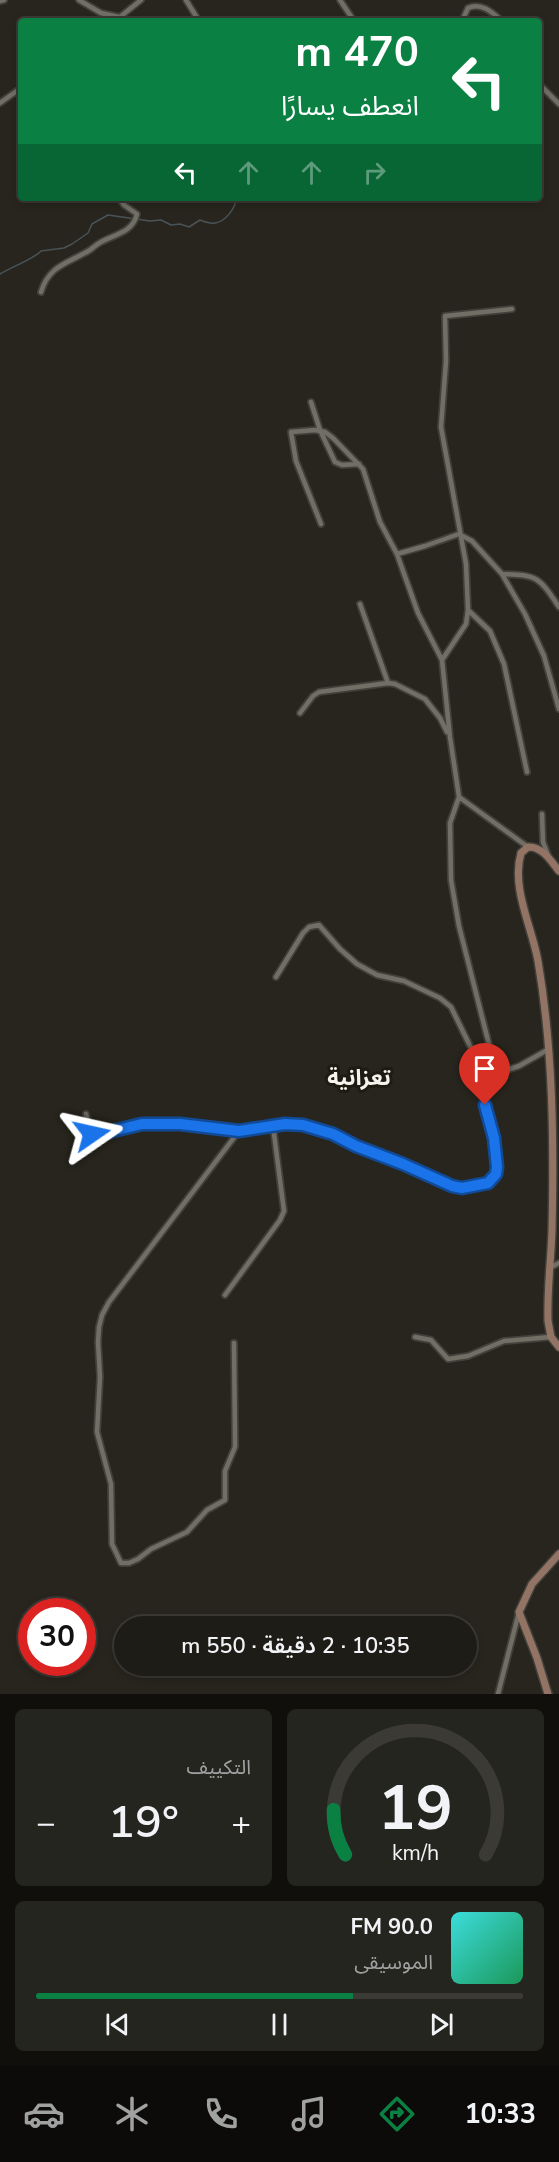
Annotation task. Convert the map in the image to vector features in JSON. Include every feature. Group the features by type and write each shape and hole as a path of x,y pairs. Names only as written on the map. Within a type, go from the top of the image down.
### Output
{"street":[{"path":"78,0 113,18"},
{"path":"120,18 141,0"},
{"path":"186,0 197,18"},
{"path":"340,0 352,18"},
{"path":"463,18 468,8 477,5 488,9 498,18"},
{"path":"542,87 559,104"},
{"path":"0,103 18,90"},
{"path":"41,292 45,280 57,267 129,229 135,223 137,214 121,201"},
{"path":"442,660 466,624 468,610 466,564 441,427 446,361 444,316 512,309"},
{"path":"311,402 320,430 335,462 342,465 359,464"},
{"path":"321,524 296,461 291,432 320,430 333,438 365,473 380,522 397,554 418,613 442,660 459,797 450,823 451,880 459,926 494,1073"},
{"path":"397,554 459,534 468,537 502,574 525,614 544,656 559,709"},
{"path":"502,574 529,575 539,580 559,607"},
{"path":"360,604 388,683"},
{"path":"468,610 489,631 504,663 527,772"},
{"path":"300,713 313,696 319,693 388,683 395,684 425,699 440,718 450,737"},
{"path":"459,797 528,847 536,847 559,871"},
{"path":"542,814 543,842 550,860"},
{"path":"528,847 520,853 518,873 538,961 549,1049 552,1140 551,1267 548,1295 551,1337 559,1347"},
{"path":"276,977 303,933 311,926 319,925 357,964 377,975 404,981 440,998 451,1007 473,1052 494,1073"},
{"path":"86,1114 92,1134 142,1124 180,1124 239,1131 294,1124 314,1127 452,1186 462,1188 480,1186 493,1178 497,1167 494,1138 482,1086 483,1078 519,1066 549,1049"},
{"path":"225,1295 280,1220 284,1210 273,1126"},
{"path":"234,1343 235,1447 225,1472 225,1500 207,1510 187,1532 151,1549 138,1559 122,1563 112,1544 111,1484 98,1432 100,1320 109,1302 239,1131"},
{"path":"551,1267 559,1263"},
{"path":"415,1337 430,1340 448,1359 468,1356 504,1341 551,1337"},
{"path":"498,1694 519,1612 532,1584 559,1554"},
{"path":"519,1612 548,1694"}],"waterway":[{"path":"0,274 41,251 64,248 72,244 88,233 92,224 108,215 150,221 161,220 171,225 180,224 189,227 200,220 211,223 219,222 232,210 236,201"}],"district":[{"name":"تعزانية","path":"359,1077"}],"route":[{"path":"92,1134 142,1124 180,1124 239,1131 285,1124 303,1125 333,1134 425,1175 462,1188 488,1183 496,1174 494,1138 485,1105"}]}
